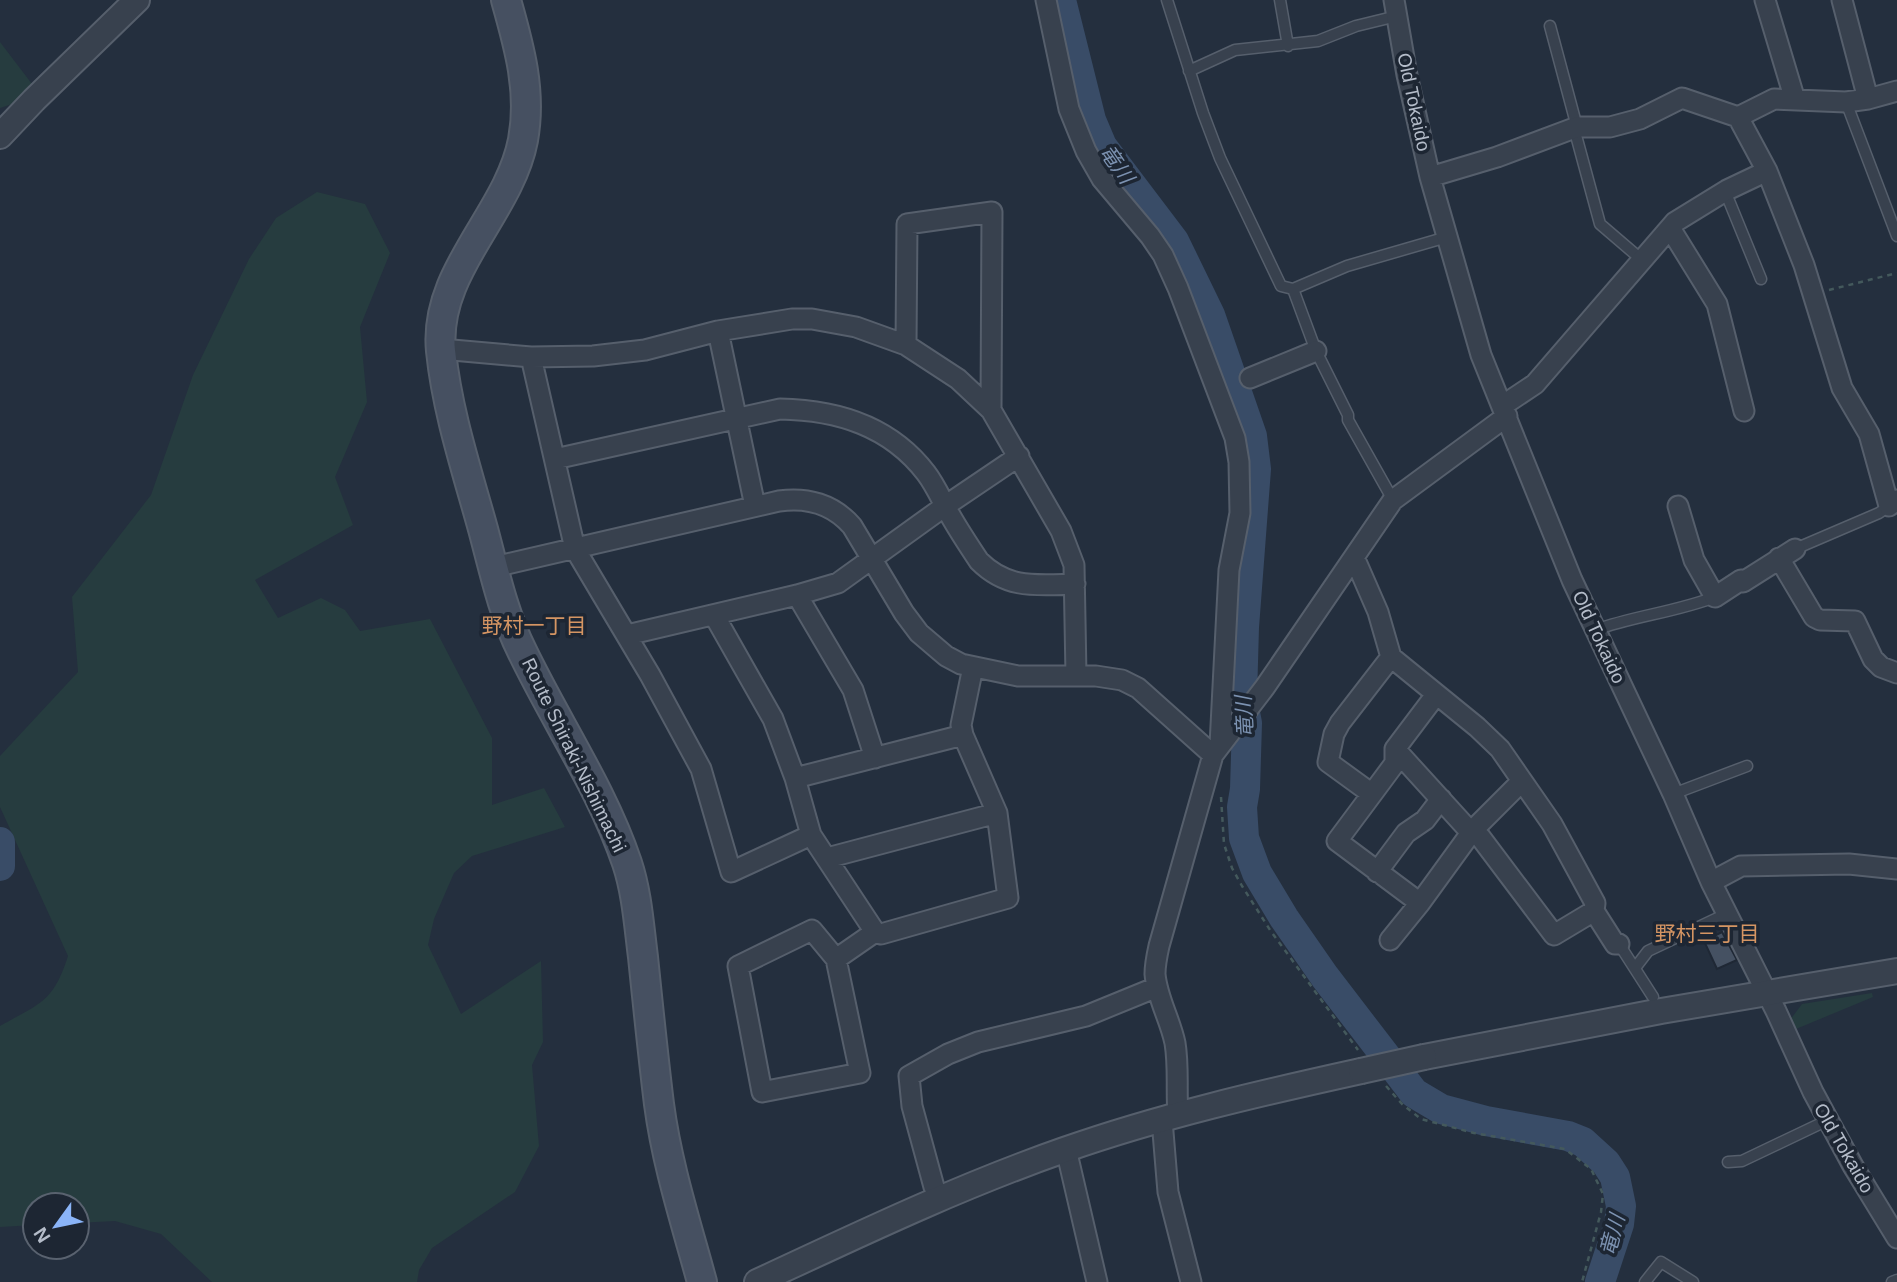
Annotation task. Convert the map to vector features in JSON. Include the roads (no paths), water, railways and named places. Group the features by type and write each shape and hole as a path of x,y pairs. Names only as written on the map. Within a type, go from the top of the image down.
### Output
{"main road":[{"name":"Route Shiraki-Nishimachi","path":"506,0 522,60 526,105 523,142 503,193 465,260 447,300 441,349 454,417 494,567 520,648 608,817 628,866 639,917 660,1108 672,1170 702,1282"}],"street":[{"path":"0,136 137,0"},
{"path":"1046,0 1069,108 1086,151 1102,179 1163,255 1235,438 1241,491 1240,513 1229,570 1221,744 1159,946 1155,971 1178,1063 1170,1117 1168,1192 1191,1282"},
{"path":"1765,0 1795,100"},
{"path":"1842,0 1868,99"},
{"name":"Old Tokaido","path":"1395,8 1430,177 1481,355 1572,580 1673,794 1726,914 1828,1121 1897,1238"},
{"path":"1738,117 1773,99 1846,102 1897,91"},
{"path":"1430,177 1497,158 1575,127 1610,127 1646,117 1682,98 1738,117 1767,171 1814,294 1843,388 1869,434 1893,503"},
{"path":"1221,744 1265,687 1393,500 1535,384 1675,222 1726,191 1767,171"},
{"path":"906,345 906,223 992,212 991,410"},
{"path":"1670,228 1717,304 1744,411"},
{"path":"441,349 531,357 593,356 645,350 766,322 811,319 856,327 906,345 958,379 991,410 1061,531 1074,565 1076,676"},
{"path":"718,331 755,506"},
{"path":"1251,378 1315,351"},
{"path":"531,357 575,549 627,635 701,769 731,872 811,835"},
{"path":"555,459 780,409 806,409 841,415 889,437 914,459 927,475 979,561 1000,578 1030,585 1075,584"},
{"path":"627,635 838,583 1019,456"},
{"path":"494,567 755,506 799,499 831,507 842,515 852,526 904,613 919,633 946,656 973,667 1018,677 1076,676 1122,680 1221,744"},
{"path":"1678,506 1694,560 1715,597 1787,553 1814,617 1820,620 1855,621 1873,659 1881,667 1897,673"},
{"path":"1354,557 1378,612 1391,657 1500,749 1552,824 1595,903 1594,911 1615,944 1619,944"},
{"path":"797,595 853,690 875,758"},
{"path":"715,615 773,719 811,835 875,932 881,934 1007,898 997,813 961,725 973,667"},
{"path":"1372,794 1328,762 1334,734 1340,723 1391,657"},
{"path":"1420,903 1337,841 1395,763 1395,749 1435,696"},
{"path":"794,778 963,734"},
{"path":"1395,749 1465,825 1481,838 1555,935 1594,911"},
{"path":"1390,940 1473,830 1521,782"},
{"path":"1377,872 1406,833 1425,820 1441,799"},
{"path":"827,858 997,813"},
{"path":"1711,882 1741,866 1849,864 1897,869"},
{"path":"812,930 836,959 860,1073 762,1092 738,966 812,930"},
{"path":"836,959 875,932"},
{"path":"757,1282 908,1212 1066,1149 1246,1096 1367,1068 1661,1011 1897,971"},
{"path":"934,1187 912,1106 909,1076 965,1046 1086,1016 1157,987"},
{"path":"1066,1149 1097,1282"}],"lane":[{"path":"1167,0 1220,158 1281,286 1293,289 1347,266 1447,237"},
{"path":"1280,0 1288,46"},
{"path":"1189,71 1235,50 1318,41 1395,8"},
{"path":"1550,26 1600,224 1642,260"},
{"path":"1846,102 1897,236"},
{"path":"1726,191 1761,279"},
{"path":"1293,289 1315,351 1349,415 1348,420 1393,500"},
{"path":"1787,553 1879,513 1893,503"},
{"path":"1595,630 1614,623 1689,607 1715,597"},
{"path":"1673,794 1747,766"},
{"path":"1635,968 1648,951 1726,914"},
{"path":"1619,944 1653,997"},
{"path":"1728,1162 1742,1161 1828,1121"},
{"path":"1644,1282 1661,1262 1693,1282"},
{"path":"1892,1282 1897,1280"}],"waterway":[{"name":"竜川","path":"1061,0 1091,120 1102,146 1174,241 1210,315 1252,436 1256,469 1244,627 1242,697 1247,723 1242,807 1244,838 1257,873 1325,977 1414,1093 1441,1109 1486,1121 1568,1136 1583,1142 1606,1163 1615,1177 1621,1206 1619,1224 1600,1282"},
{"path":"0,842 0,866"}],"district":[{"name":"野村一丁目","path":"534,625"},
{"name":"野村三丁目","path":"1707,933"}]}
